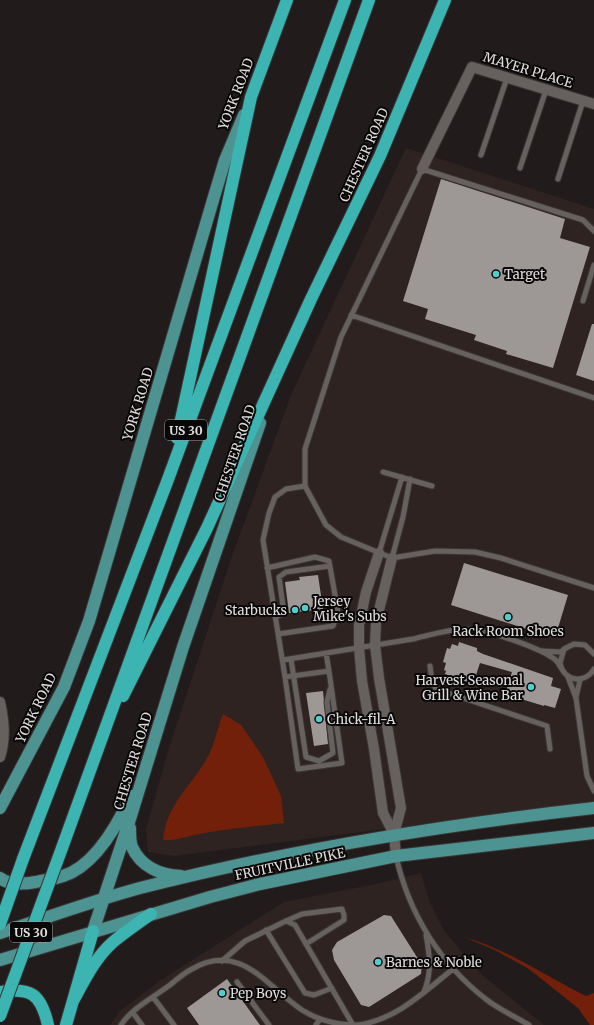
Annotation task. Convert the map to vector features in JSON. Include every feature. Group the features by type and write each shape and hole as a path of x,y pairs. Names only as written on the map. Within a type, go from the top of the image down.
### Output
{"highway":[{"name":"YORK ROAD","path":"251,97 287,0"},
{"name":"US 30","path":"0,924 23,859 168,482 345,0"},
{"name":"US 30","path":"0,1016 196,475 241,357 369,0"},
{"path":"429,38 436,0"},
{"name":"CHESTER ROAD","path":"277,374 380,156 444,0"},
{"path":"168,482 251,97"},
{"path":"102,736 148,649 208,528 277,374"},
{"path":"73,1001 87,976 112,942 151,914"},
{"path":"66,1025 93,931"},
{"path":"0,992 17,990 38,998 45,1009 48,1025"}],"main road":[{"name":"YORK ROAD","path":"0,808 64,687 89,621 223,167 251,97"},
{"name":"CHESTER ROAD","path":"93,931 103,899 110,883 183,647 277,374"},
{"path":"0,878 3,881 25,884 64,876 88,860 104,843 125,809 149,758"},
{"name":"FRUITVILLE PIKE","path":"0,933 103,899 264,859 394,834 594,808"},
{"path":"129,822 132,846 140,859 151,869 170,875 190,877"},
{"name":"FRUITVILLE PIKE","path":"0,960 151,914 260,884 396,856 594,833"}],"street":[{"name":"MAYER PLACE","path":"422,169 472,67 594,104"},
{"path":"379,553 366,592 359,624 359,648 362,681 374,749 382,812 394,834"},
{"path":"392,558 376,622 375,645 379,678 401,808 394,834 396,856"},
{"path":"0,702 5,727 3,748 0,757"}],"lane":[{"path":"481,155 508,77"},
{"path":"520,168 546,90"},
{"path":"558,179 583,101"},
{"path":"594,231 583,220 422,169 341,337 306,449 305,486 326,525 341,537 392,558 435,551 474,552 501,558 594,588"},
{"path":"583,301 594,265"},
{"path":"351,315 594,398"},
{"path":"383,472 432,486"},
{"path":"379,553 402,477"},
{"path":"392,558 403,517 410,480"},
{"path":"305,486 286,489 275,497 269,513 263,540 283,660 298,769 342,763 326,653"},
{"path":"267,568 315,558 329,561 338,612 332,626 278,634"},
{"path":"276,617 284,613 279,577 286,572 330,566"},
{"path":"283,660 467,629 484,631 541,651 555,659 568,677 576,698 581,744 587,776 594,791"},
{"path":"541,651 560,652 569,646 580,644 590,648 594,654"},
{"path":"561,668 560,658 564,650"},
{"path":"291,659 306,757 319,761 333,753 327,702 331,686"},
{"path":"430,666 432,682 436,689 547,726 550,749"},
{"path":"568,677 580,680 585,678 594,670"},
{"path":"285,677 329,671"},
{"path":"576,698 580,680"},
{"path":"396,856 405,888 425,932 436,950 460,978 489,1001 529,1025"},
{"path":"222,961 245,941 302,914 342,909 344,920 306,944"},
{"path":"286,921 295,926 354,1025"},
{"path":"266,930 305,993 314,995 332,988"},
{"path":"423,992 429,978 430,960 425,932"},
{"path":"121,1025 133,1013 192,969 205,964 222,961 238,963 251,968 301,1009 320,1019 337,1024 354,1025 383,1018 409,1004 453,969"},
{"path":"237,982 268,1025"},
{"path":"154,997 174,1025"},
{"path":"133,1013 142,1025"},
{"path":"316,1025 320,1019"}],"shaded area":[{"path":"406,148 594,209 594,802 174,856 148,852 146,829 169,748 231,559 291,395"},
{"path":"223,714 241,725 263,757 281,796 284,823 225,830 179,839 163,840 165,827 169,816 180,797 209,755"},
{"path":"421,873 429,901 444,931 482,975 544,1025 110,1025 119,1012 161,980 284,902 376,884"},
{"path":"464,937 495,948 586,996 594,993 594,1025 590,1025 578,1008 529,969 495,950"}],"building":[{"name":"Target","path":"441,179 565,219 560,238 590,247 553,368 506,354 507,351 474,340 476,335 425,319 428,309 403,301"},
{"path":"592,324 594,324 594,381 576,375"},
{"path":"464,563 568,595 555,638 451,605"},
{"path":"318,575 323,609 289,613 285,582 300,580 299,577"},
{"path":"459,642 477,648 477,651 483,654 553,678 551,686 561,689 555,708 505,694 512,672 480,663 473,684 445,674 446,671 444,670 446,663 443,662 447,648 450,649 452,644 458,646"},
{"name":"Chick-fil-A","path":"323,691 328,744 314,746 306,693"},
{"name":"Barnes & Noble","path":"384,915 391,916 422,965 421,974 369,1007 361,1005 334,960 332,950 337,942"},
{"name":"Pep Boys","path":"227,979 260,1025 199,1025 187,1008"}],"place":[{"name":"Target","path":"496,274"},
{"name":"Jersey Mike's Subs","path":"305,608"},
{"name":"Starbucks","path":"295,610"},
{"name":"Rack Room Shoes","path":"508,617"},
{"name":"Harvest Seasonal Grill & Wine Bar","path":"531,687"},
{"name":"Chick-fil-A","path":"319,719"},
{"name":"Barnes & Noble","path":"378,962"},
{"name":"Pep Boys","path":"222,993"}]}
